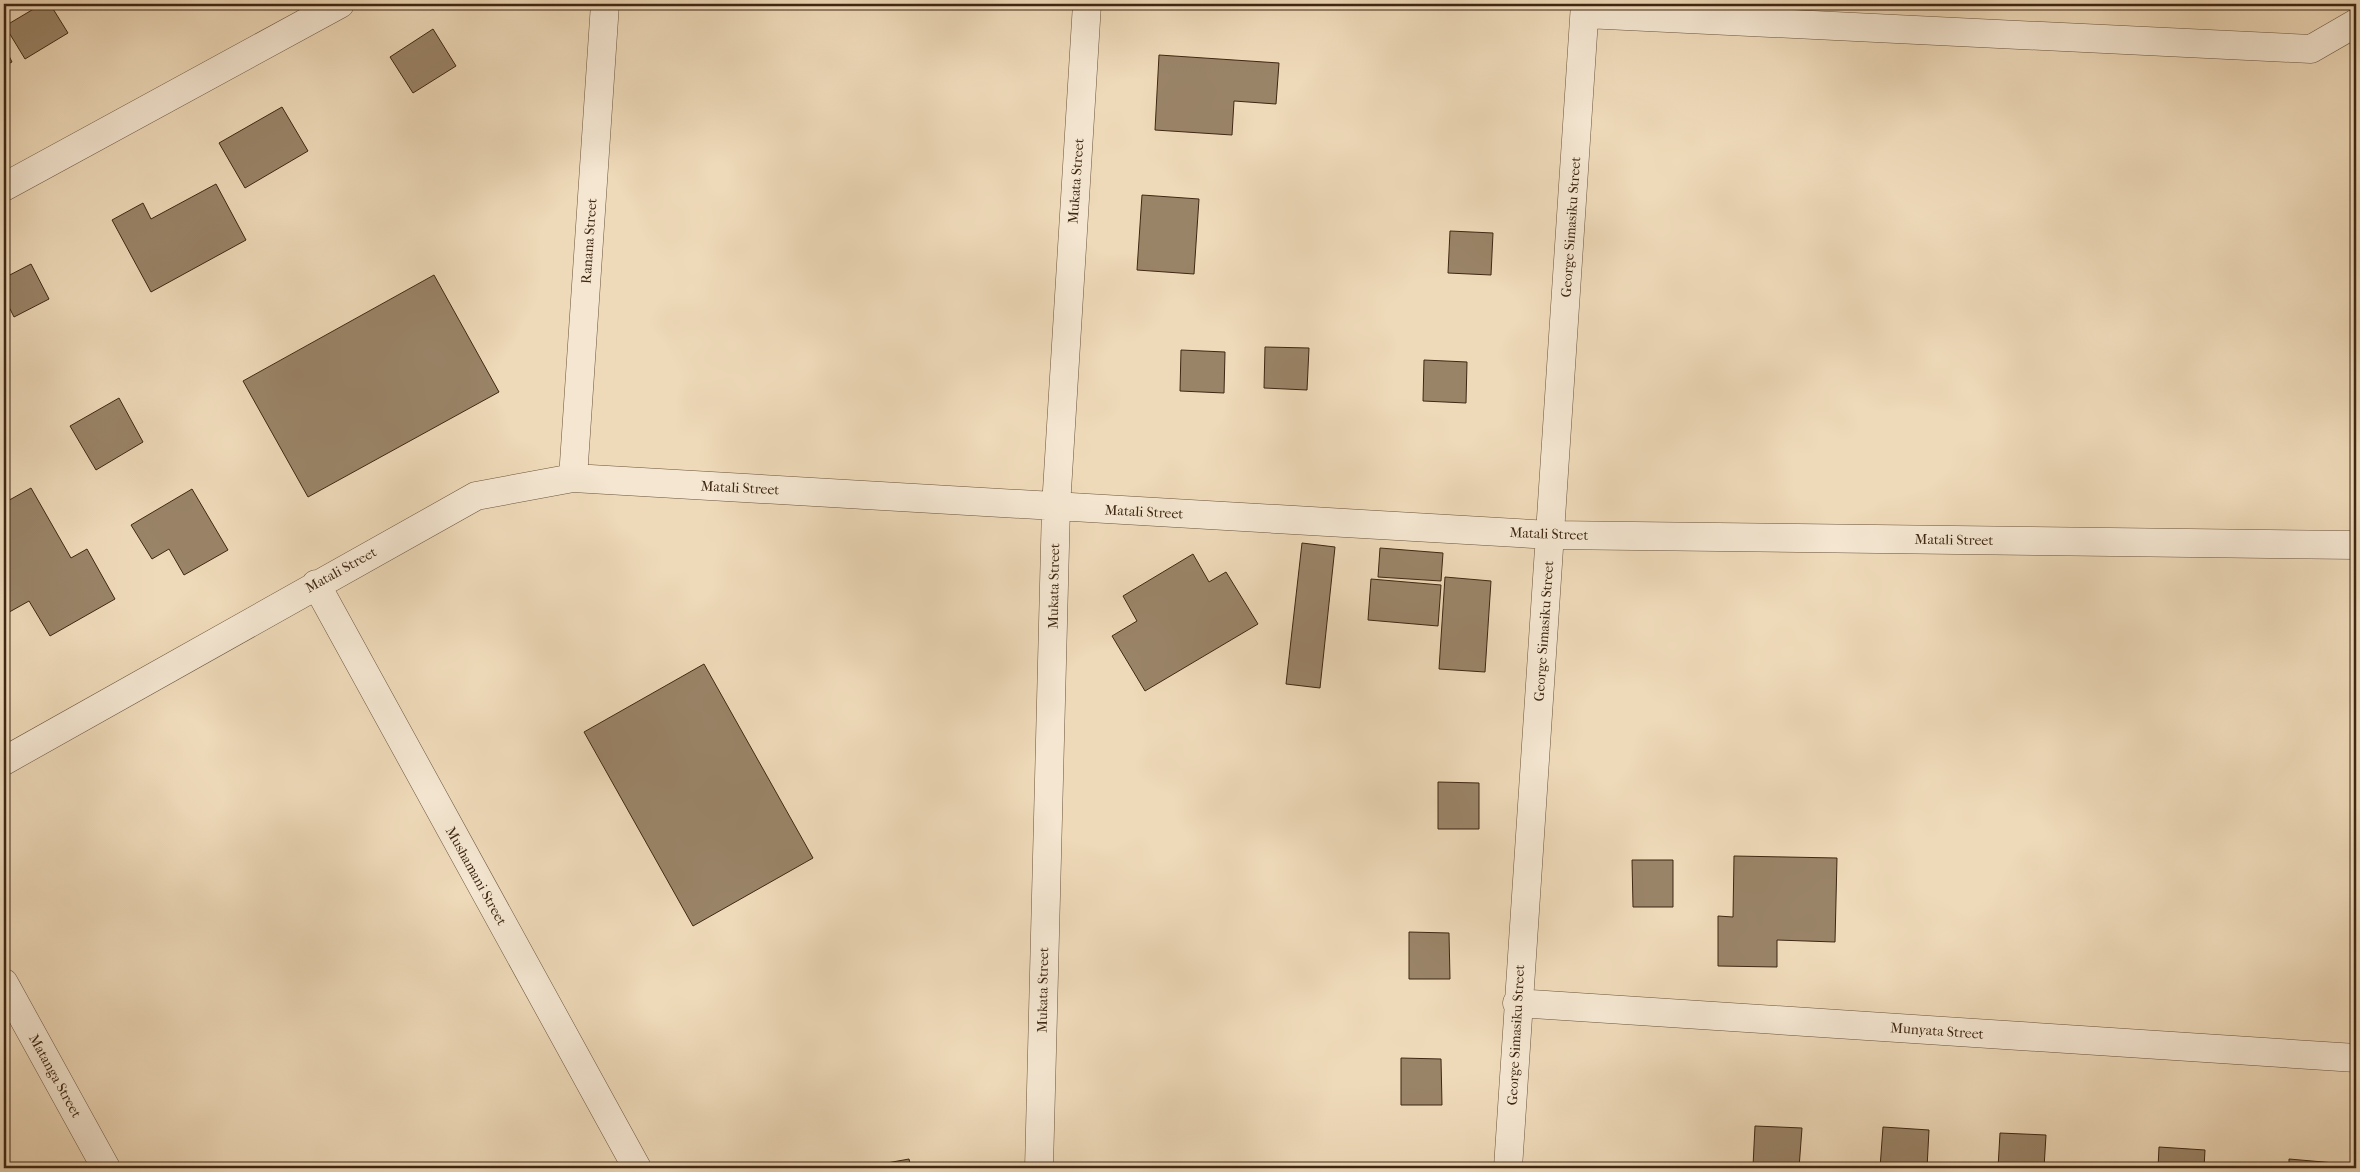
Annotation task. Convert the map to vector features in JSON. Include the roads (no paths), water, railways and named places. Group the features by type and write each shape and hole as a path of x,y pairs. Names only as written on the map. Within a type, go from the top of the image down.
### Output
{"street":[{"path":"4,187 340,4"},
{"name":"Ranana Street","path":"573,478 605,4"},
{"name":"Mukata Street","path":"1039,1168 1056,506 1087,4"},
{"path":"1585,9 2311,49 2356,24"},
{"name":"George Simasiku Street","path":"1508,1168 1585,9"},
{"name":"Matali Street","path":"4,761 316,584 476,496 573,478 1551,535 2356,545"},
{"name":"Mushamani Street","path":"316,584 637,1168"},
{"name":"Matanga Street","path":"4,983 106,1168"},
{"name":"Munyata Street","path":"1518,1003 2356,1058"}]}
